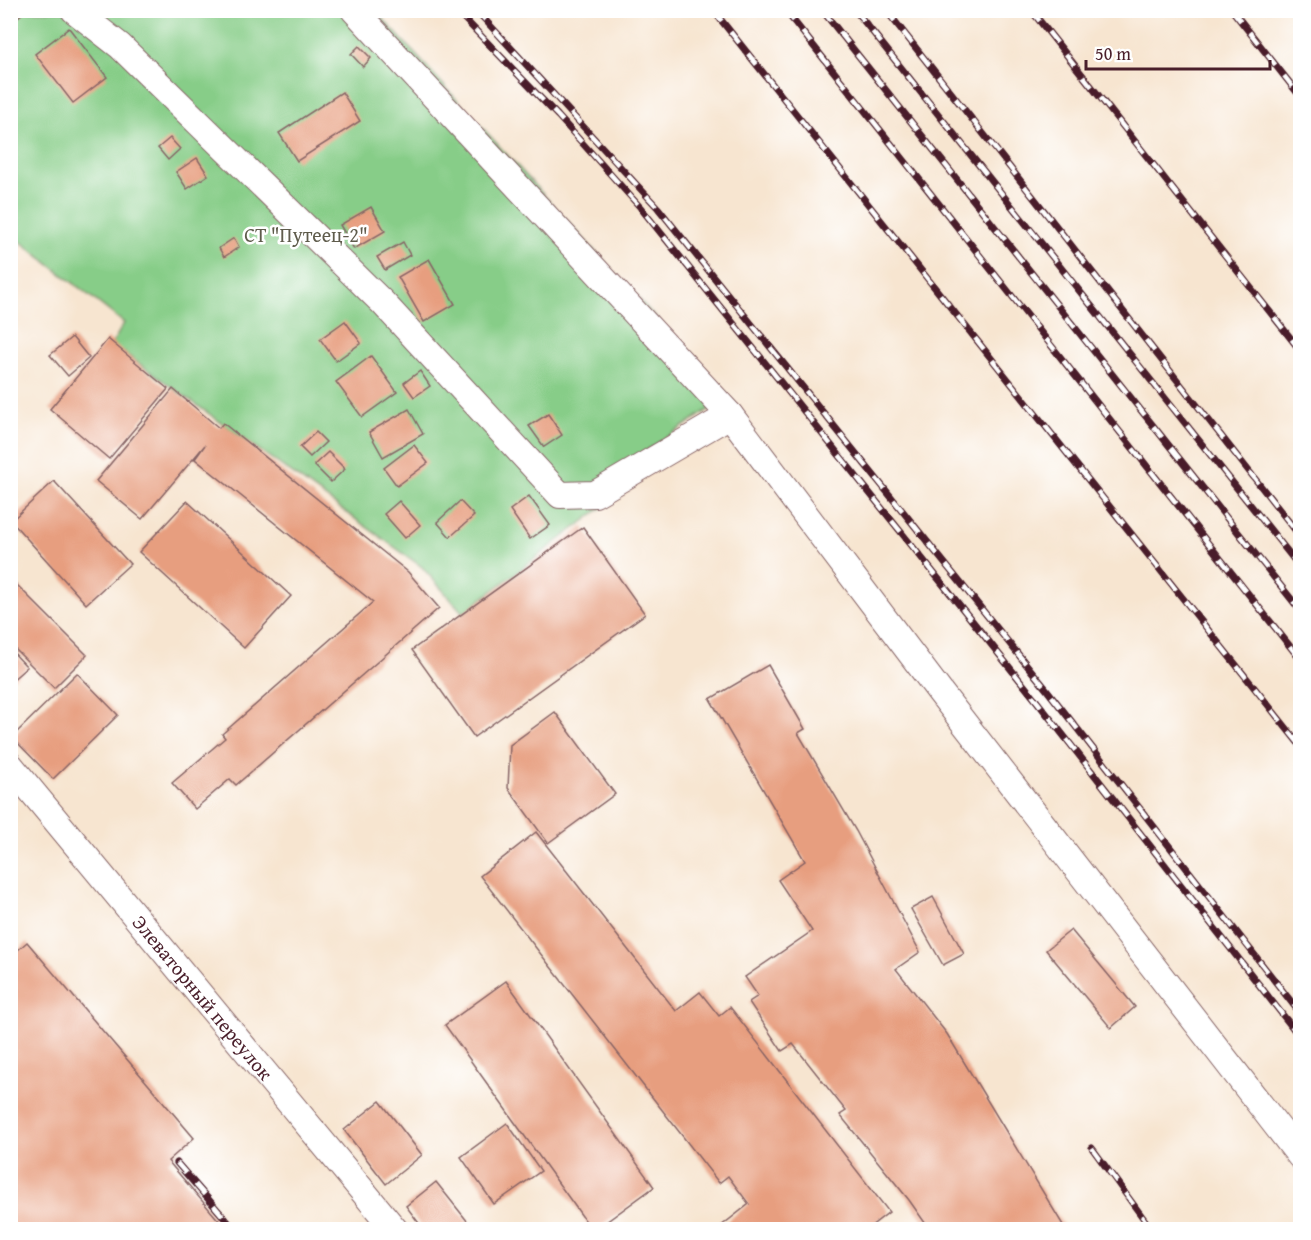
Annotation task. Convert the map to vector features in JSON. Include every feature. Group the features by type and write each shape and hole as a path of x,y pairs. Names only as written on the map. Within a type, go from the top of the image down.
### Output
{"street":[{"path":"74,10 120,46 383,303 560,495 595,494 730,415"},
{"path":"354,10 730,415 940,692 1300,1156"},
{"name":"Элеваторный переулок","path":"10,765 395,1230"}],"green space":[{"name":"СТ \"Путеец-2\"","path":"10,11 376,11 728,397 602,480 604,506 463,613 422,567 112,344 124,323 11,234"}],"building":[{"path":"10,10 27,10 10,23"},
{"path":"69,28 107,77 73,103 35,54"},
{"path":"359,46 371,58 363,67 351,54"},
{"path":"342,92 360,121 297,161 279,133"},
{"path":"170,138 180,149 168,160 158,148"},
{"path":"197,158 208,175 187,189 176,172"},
{"path":"371,207 385,231 354,249 340,225"},
{"path":"234,238 239,247 224,257 219,248"},
{"path":"403,242 410,255 385,270 377,257"},
{"path":"429,259 455,304 424,322 398,277"},
{"path":"345,321 361,343 336,361 320,339"},
{"path":"72,337 89,358 68,376 50,355"},
{"path":"108,339 168,389 109,459 50,409"},
{"path":"371,356 397,392 362,417 336,382"},
{"path":"420,371 430,386 414,397 404,383"},
{"path":"173,389 219,428 223,423 408,572 439,608 236,785 230,779 195,809 172,783 225,738 222,734 373,602 195,459 205,445 142,519 96,481"},
{"path":"409,409 423,434 383,457 369,432"},
{"path":"548,414 562,435 544,447 529,426"},
{"path":"316,432 326,442 310,457 300,447"},
{"path":"414,445 428,463 397,486 384,468"},
{"path":"328,452 345,469 331,482 314,465"},
{"path":"54,481 130,564 86,604 11,521"},
{"path":"529,496 550,525 530,539 510,510"},
{"path":"187,501 291,596 244,648 139,552"},
{"path":"399,501 420,525 405,538 384,514"},
{"path":"460,501 474,516 450,537 437,522"},
{"path":"583,527 645,614 474,737 412,650"},
{"path":"10,578 87,655 54,688 10,644"},
{"path":"10,649 27,667 10,682"},
{"path":"768,665 805,729 798,733 856,831 920,952 896,969 947,1034 1066,1230 930,1230 909,1200 840,1115 846,1111 793,1044 782,1051 749,1002 758,996 745,977 812,931 778,880 805,861 710,699"},
{"path":"77,673 118,715 53,779 12,737"},
{"path":"555,712 615,794 548,843 508,788 510,745"},
{"path":"536,832 676,1011 700,992 719,1016 730,1007 889,1212 866,1230 716,1230 749,1204 728,1176 719,1183 480,876"},
{"path":"933,897 964,954 943,965 911,909"},
{"path":"1071,930 1135,1007 1111,1028 1046,950"},
{"path":"27,942 194,1138 168,1161 227,1230 10,1230 10,957"},
{"path":"506,981 654,1187 595,1230 592,1230 445,1025"},
{"path":"380,1101 422,1155 386,1184 344,1130"},
{"path":"507,1123 541,1171 494,1204 461,1157"},
{"path":"436,1182 472,1227 469,1230 424,1230 406,1206"}],"railway":[{"path":"456,10 558,116 640,207 1035,699 1300,1037"},
{"path":"476,10 658,208 1047,690 1300,1013"},
{"path":"713,10 1300,745"},
{"path":"785,10 1300,659"},
{"path":"822,10 1300,610"},
{"path":"855,10 1300,567"},
{"path":"886,10 1300,536"},
{"path":"1031,10 1300,350"},
{"path":"1232,10 1300,96"},
{"path":"1092,1148 1152,1230"},
{"path":"177,1163 235,1230"}]}
